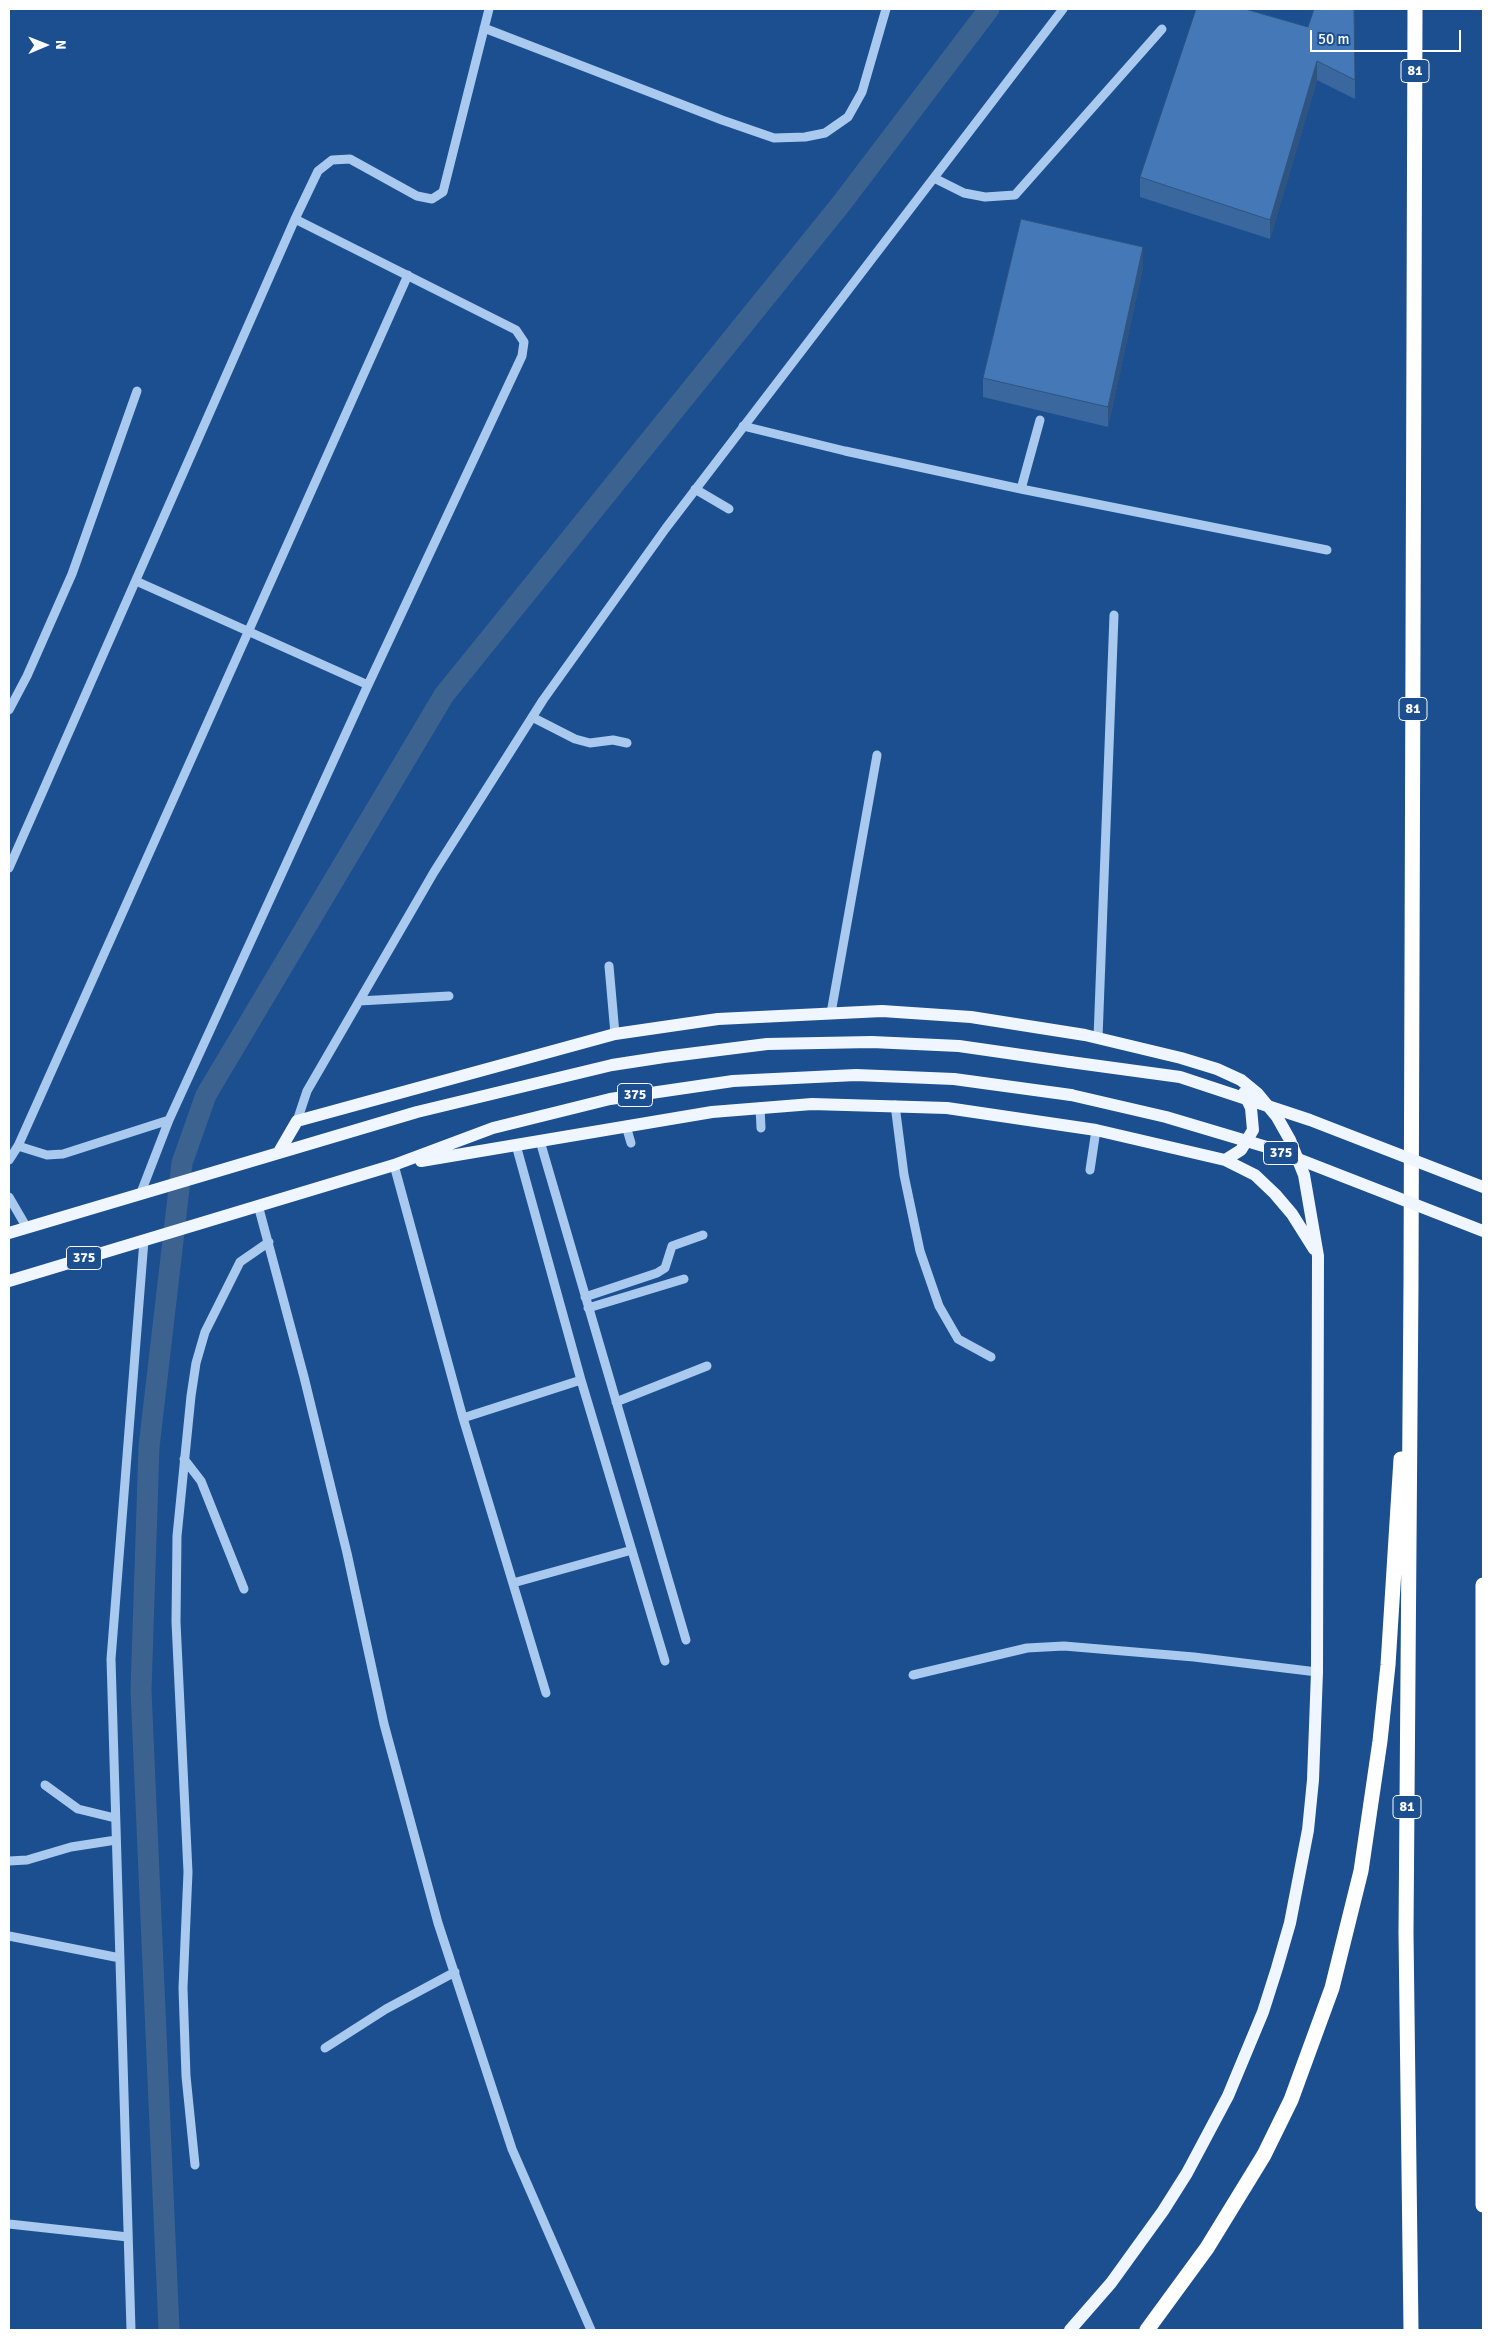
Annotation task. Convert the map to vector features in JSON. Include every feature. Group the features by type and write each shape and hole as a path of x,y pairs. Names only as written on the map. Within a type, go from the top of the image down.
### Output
{"highway":[{"name":"81","path":"1411,2330 1406,1932 1411,1284 1415,9"},
{"path":"1147,2330 1212,2241 1268,2148 1291,2100 1314,2043 1348,1930 1361,1871 1371,1807 1388,1665 1411,1284"},
{"path":"1483,1586 1483,2205"}],"main road":[{"path":"280,1152 297,1121 615,1034 718,1019 831,1013 882,1011 971,1017 1098,1038 1180,1058 1232,1075 1265,1101 1290,1140 1301,1165 1309,1197 1318,1256 1317,1672 1314,1771 1308,1830 1290,1923 1263,2012 1228,2096 1187,2173 1138,2247 1070,2330"},
{"name":"375","path":"9,1233 417,1112 612,1065 716,1049 818,1042 914,1043 1004,1051 1180,1077 1310,1120 1483,1187"},
{"path":"1225,1160 1242,1150 1254,1130 1249,1101 1232,1075"},
{"name":"375","path":"9,1281 144,1240 158,1234 215,1220 258,1205 394,1165 493,1128 530,1118 610,1099 733,1081 792,1076 954,1079 1071,1095 1166,1117 1270,1148 1483,1231"},
{"path":"394,1165 702,1113 760,1107 812,1104 895,1105 983,1112 1096,1130 1225,1160 1255,1175 1275,1194 1292,1214 1318,1256"}],"street":[{"path":"9,868 295,219 318,171 332,160 350,159 417,196 432,199 443,192 488,9"},
{"path":"484,28 765,135 774,138 805,137 825,133 848,117 862,92 886,9"},
{"path":"297,1121 306,1091 434,872 532,717 695,489 1063,9"},
{"path":"934,178 964,193 985,198 1015,195 1162,29"},
{"path":"140,1195 169,1120 368,685 522,356 524,342 516,330 295,219"},
{"path":"9,1160 18,1146 408,275"},
{"path":"9,710 27,676 72,574 138,391"},
{"path":"1021,489 1040,420"},
{"path":"743,426 845,452 1327,550"},
{"path":"695,489 729,510"},
{"path":"136,581 248,633 368,685"},
{"path":"1098,1038 1114,615"},
{"path":"532,717 575,739 590,743 613,740 627,743"},
{"path":"831,1013 876,755"},
{"path":"609,966 615,1034"},
{"path":"359,1001 449,996"},
{"path":"895,1105 904,1175 920,1251 939,1306 958,1339 991,1357"},
{"path":"760,1107 761,1128"},
{"path":"18,1146 47,1155 63,1154 169,1120"},
{"path":"626,1126 631,1143"},
{"path":"1090,1170 1096,1130"},
{"path":"540,1141 686,1640"},
{"path":"516,1145 581,1380 665,1660"},
{"path":"394,1165 463,1418 546,1693"},
{"path":"9,1197 27,1228"},
{"path":"258,1205 347,1553 384,1724 438,1923 512,2149 591,2330"},
{"path":"585,1297 665,1268 672,1246 703,1235"},
{"path":"131,2330 111,1659 144,1240"},
{"path":"194,2165 186,2076 183,1988 188,1872 176,1581 177,1536 191,1396 205,1332 240,1262 269,1242"},
{"path":"588,1308 684,1279"},
{"path":"616,1402 707,1366"},
{"path":"463,1418 581,1380"},
{"path":"184,1459 201,1481 244,1589"},
{"path":"513,1583 632,1550"},
{"path":"913,1674 1027,1648 1064,1646 1194,1657 1317,1672"},
{"path":"45,1785 78,1809 115,1818"},
{"path":"9,1861 27,1860 71,1847 116,1840"},
{"path":"9,1936 120,1958"},
{"path":"325,2048 386,2009 455,1972"},
{"path":"9,2224 128,2237"}],"building":[{"path":"1196,9 1245,9 1308,27 1314,9 1354,9 1355,80 1317,61 1270,220 1140,177"},
{"path":"1021,219 1143,247 1108,407 983,378"}],"waterway":[{"path":"169,2330 141,1690 149,1447 182,1163 206,1095 444,695 841,204 989,9"}]}
